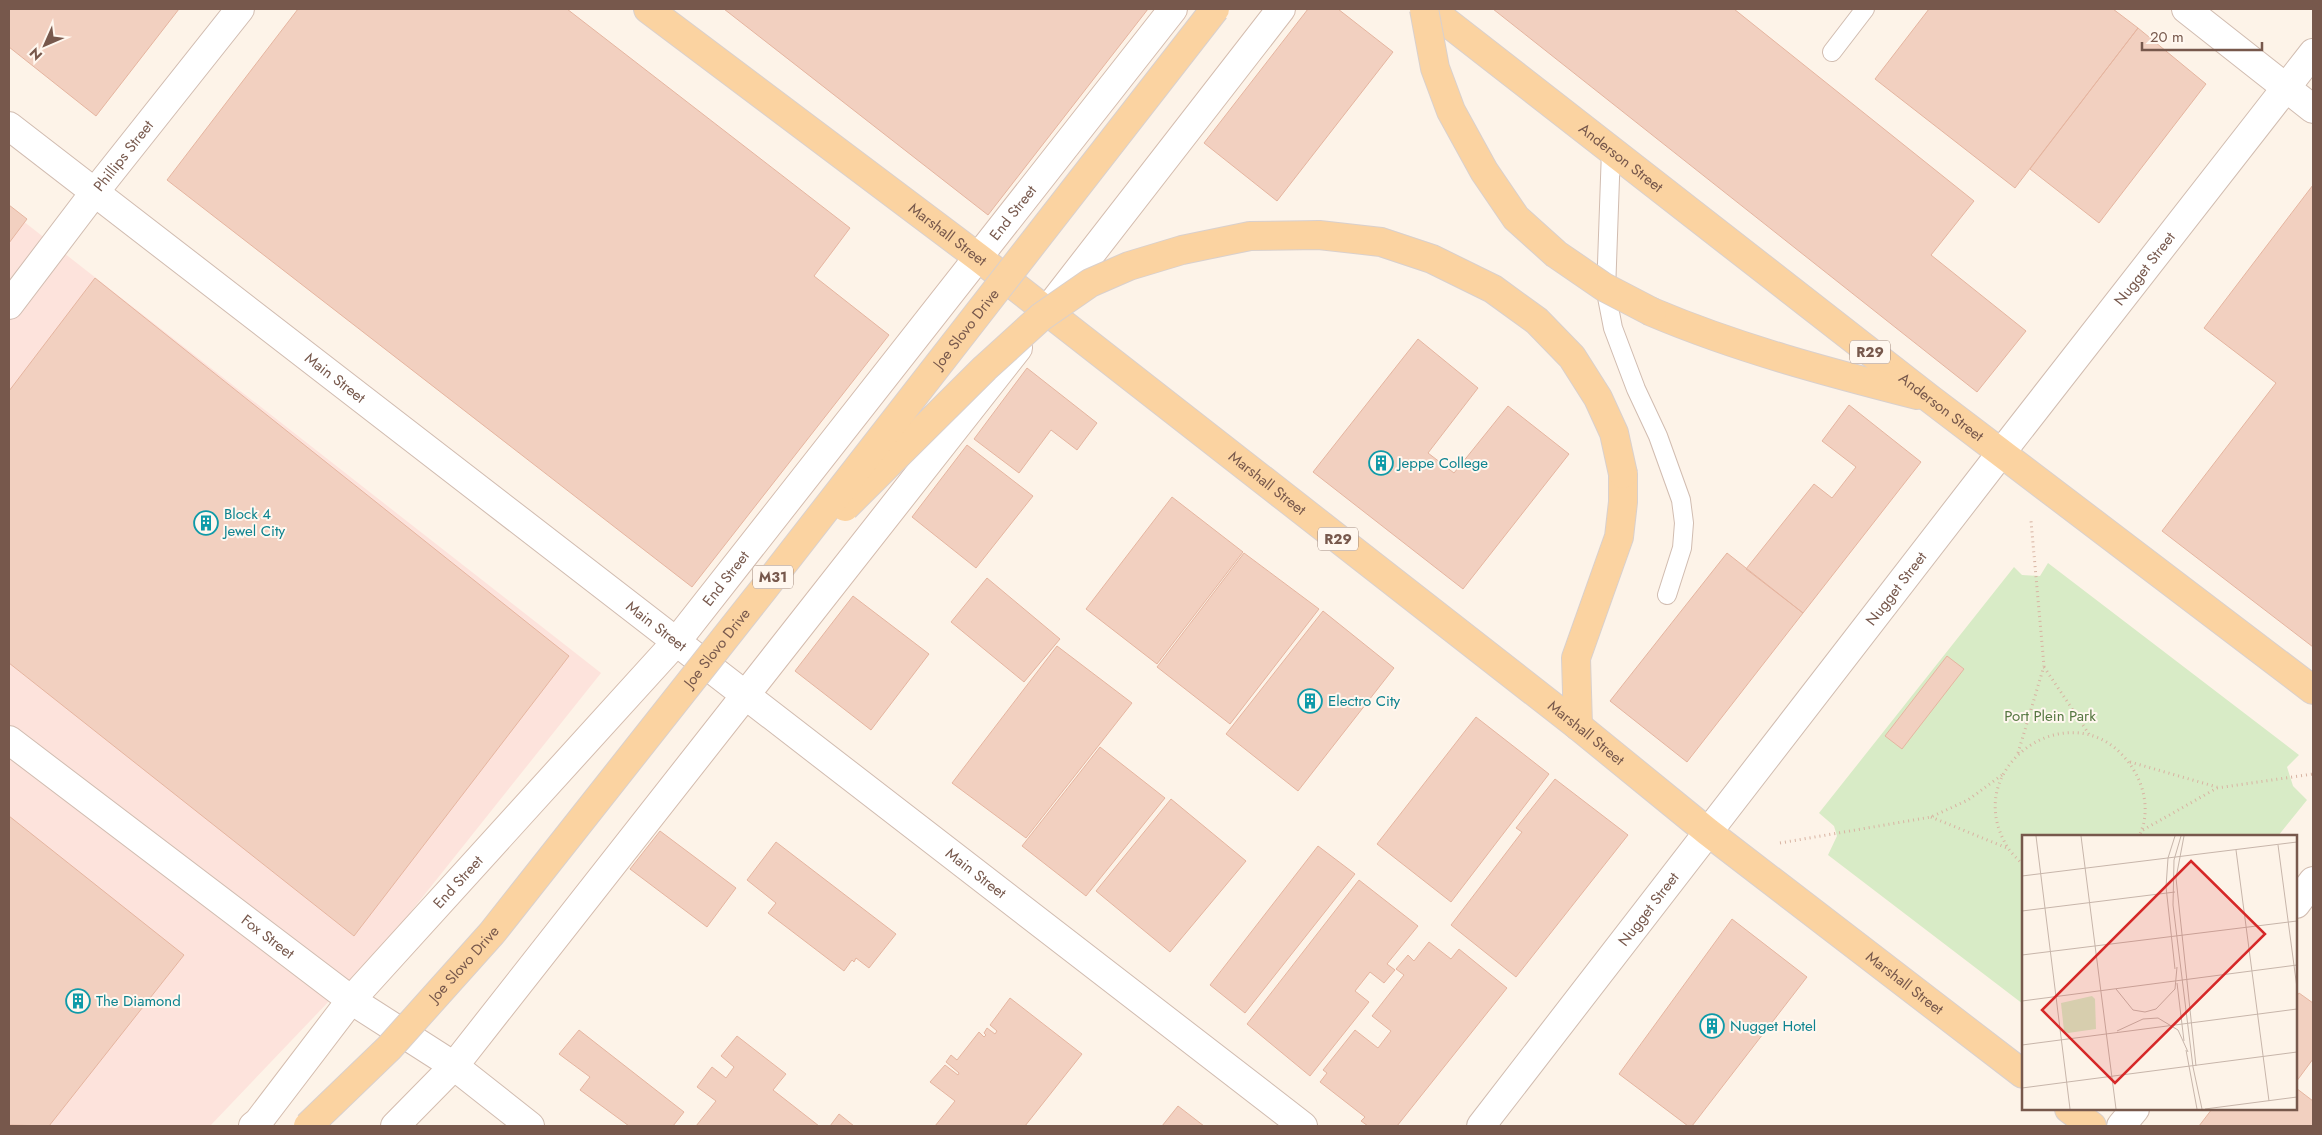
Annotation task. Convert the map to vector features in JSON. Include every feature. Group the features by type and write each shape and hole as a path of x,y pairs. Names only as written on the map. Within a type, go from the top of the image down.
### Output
{"main road":[{"name":"Marshall Street","path":"648,9 979,258 1578,726 1708,832 2022,1073"},
{"name":"Joe Slovo Drive","path":"308,1126 389,1048 492,933 766,586 1215,9"},
{"path":"1424,9 1435,68 1451,111 1484,171 1516,218 1556,254 1604,287 1652,312 1693,329 1826,371 1929,398"},
{"name":"Anderson Street","path":"1430,9 1929,398 2313,690"},
{"path":"766,586 984,368 1042,317 1090,283 1129,266 1182,250 1250,236 1319,235 1380,242 1432,259 1493,289 1537,321 1572,357 1598,398 1614,433 1623,474 1623,502 1619,537 1576,658 1578,726"},
{"path":"2070,1110 2092,1126"}],"street":[{"name":"Phillips Street","path":"9,306 94,193 240,9"},
{"name":"End Street","path":"253,1126 351,1000 676,642 1173,9"},
{"path":"395,1126 454,1066 745,697 1281,9"},
{"path":"2186,9 2313,108"},
{"name":"Nugget Street","path":"1481,1126 2313,53"},
{"name":"Main Street","path":"9,126 745,697 1303,1126"},
{"name":"Fox Street","path":"9,740 351,1000 454,1066 530,1126"},
{"path":"2297,903 2313,881"},
{"path":"2121,1126 2134,1110"}],"lane":[{"path":"1832,52 1865,9"},
{"path":"1611,150 1606,292 1611,319 1636,389 1658,436 1682,508 1684,523 1682,548 1667,594"}],"path":[{"path":"2018,754 2044,666 2026,472"},
{"path":"2044,666 2090,734"},
{"path":"1734,851 1931,817 1968,800 2003,774 2018,754 2039,739 2064,733 2090,734 2113,746 2130,762 2141,783 2146,806 2140,835"},
{"path":"2130,762 2217,788"},
{"path":"2003,774 1996,799 1998,825 2008,848 2022,863"},
{"path":"2142,830 2217,788 2313,774"},
{"path":"1931,817 2008,848"}],"shaded area":[{"name":"Block 4 Jewel City","path":"9,210 601,673 394,933 210,1126 9,1126"}],"green space":[{"name":"Port Plein Park","path":"2048,563 2299,755 2287,767 2293,786 2307,800 2279,835 2022,835 2022,1003 1828,855 1837,836 1834,826 1819,813 2014,567 2022,575 2040,576"}],"building":[{"path":"9,9 179,9 96,116 9,47"},
{"path":"298,9 567,9 850,228 814,276 889,335 692,587 167,180"},
{"path":"724,9 1148,9 988,215"},
{"path":"1308,9 1338,9 1393,52 1277,201 1204,143"},
{"path":"1493,9 1734,9 1974,201 1931,255 2026,331 1977,392"},
{"path":"1929,9 2113,9 2138,28 2015,188 1875,79"},
{"path":"2138,28 2206,84 2099,223 2030,169"},
{"path":"2313,185 2313,647 2162,531 2276,383 2204,328"},
{"path":"9,205 27,219 9,243"},
{"name":"Block 4 Jewel City","path":"95,278 569,656 354,936 9,663 9,391"},
{"name":"Jeppe College","path":"1418,339 1478,388 1428,453 1454,473 1508,406 1569,454 1463,589 1313,472"},
{"path":"1027,368 1097,423 1077,450 1051,430 1019,473 974,439"},
{"path":"1849,405 1921,462 1803,613 1746,569 1814,484 1832,498 1856,467 1822,441"},
{"path":"967,445 1033,496 976,568 912,517"},
{"path":"1172,497 1243,552 1157,664 1086,609"},
{"path":"1244,553 1319,609 1230,724 1157,667"},
{"path":"1727,553 1803,613 1687,762 1610,701"},
{"path":"987,578 1060,639 1024,682 951,622"},
{"path":"853,596 929,654 871,730 795,671"},
{"name":"Electro City","path":"1323,611 1394,668 1298,791 1226,734"},
{"path":"1057,646 1132,703 1026,838 952,783"},
{"path":"1947,656 1964,669 1902,749 1885,736"},
{"path":"1476,717 1549,774 1451,902 1377,844"},
{"path":"1100,747 1165,798 1086,896 1022,846"},
{"path":"1555,779 1628,835 1516,977 1451,925 1522,832 1516,828"},
{"path":"1171,799 1246,861 1170,952 1096,891"},
{"name":"The Diamond","path":"9,816 184,955 49,1126 9,1125"},
{"path":"660,831 736,888 707,927 630,869"},
{"path":"776,842 896,934 869,968 856,958 854,962 852,960 844,971 768,913 776,903 747,880"},
{"path":"1318,846 1355,874 1245,1013 1210,985"},
{"path":"1359,880 1418,926 1387,964 1395,970 1384,983 1370,972 1355,991 1369,1002 1310,1076 1247,1024"},
{"name":"Nugget Hotel","path":"1732,919 1807,977 1692,1126 1688,1126 1619,1074"},
{"path":"1429,942 1451,959 1459,949 1507,988 1397,1126 1368,1126 1361,1121 1365,1117 1320,1082 1327,1073 1323,1070 1355,1030 1378,1048 1391,1031 1372,1016 1404,975 1396,969 1408,955 1414,961"},
{"path":"2299,993 2313,1003 2313,1059 2297,1081 2297,996"},
{"path":"1010,998 1082,1054 1025,1126 935,1126 955,1101 930,1082 945,1065 958,1075 959,1073 946,1062 951,1055 957,1060 979,1032 984,1037 987,1028 995,1034 997,1031 990,1025"},
{"path":"579,1030 684,1112 673,1126 629,1126 580,1090 590,1077 559,1054"},
{"path":"737,1036 786,1074 773,1090 819,1126 696,1126 716,1101 697,1087 712,1067 726,1078 734,1067 721,1056"},
{"path":"2297,1089 2313,1101 2313,1126 2199,1126 2211,1110 2297,1110"},
{"path":"1178,1106 1204,1126 1162,1126"},
{"path":"839,1114 854,1126 830,1126"}],"place":[{"name":"Jeppe College","path":"1381,463"},
{"name":"Block 4 Jewel City","path":"206,523"},
{"name":"Electro City","path":"1310,701"},
{"name":"The Diamond","path":"78,1001"},
{"name":"Nugget Hotel","path":"1712,1026"}]}
